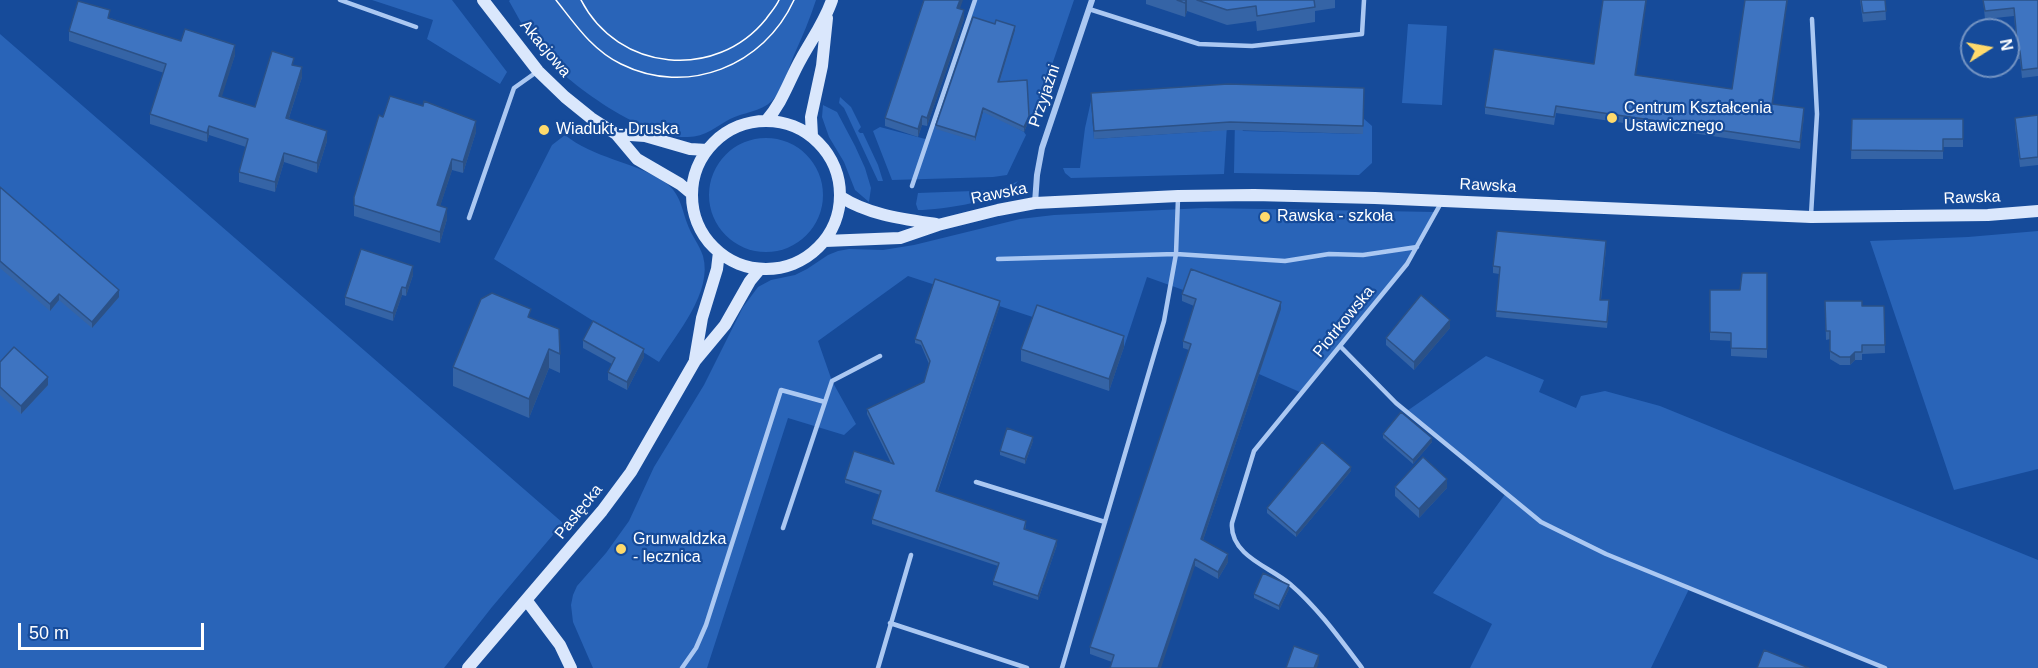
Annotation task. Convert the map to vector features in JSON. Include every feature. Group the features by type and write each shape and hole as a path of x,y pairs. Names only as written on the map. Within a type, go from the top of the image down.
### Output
{"street":[{"name":"Akacjowa","path":"483,0 538,71 565,97 616,134 637,159 680,184 692,194"},
{"path":"766,121 776,110 827,14 832,0"},
{"name":"Przyjaźni","path":"1035,203 1042,148 1092,0"},
{"path":"812,136 812,117 822,66 827,14"},
{"path":"753,122 783,123 812,136 822,146 833,164 840,183 838,213 825,241 809,256 789,266 760,269 731,261 710,243 696,220 692,194 694,178 707,150 728,132 753,122"},
{"name":"Akacjowa","path":"616,134 645,136 690,149 707,150"},
{"name":"Rawska","path":"825,241 900,238 938,225 1035,203 1178,196 1306,196 1442,200 1610,210 1811,218 1988,215 2038,211"},
{"name":"Rawska","path":"840,197 852,205 872,212 938,225"},
{"name":"Pasłęcka","path":"695,361 702,318 717,269 719,252"},
{"name":"Pasłęcka","path":"468,668 602,511 631,472 695,361 725,325 750,280 760,269"},
{"path":"527,601 560,645 571,668"}],"lane":[{"path":"340,0 416,27"},
{"path":"912,186 975,0"},
{"path":"1089,9 1199,44 1252,46 1362,34 1364,0"},
{"path":"1811,218 1817,114 1812,19"},
{"path":"469,218 514,88 538,71"},
{"path":"1062,668 1164,321 1176,254 1178,196"},
{"name":"Piotrkowska","path":"1362,668 1331,627 1292,585 1250,558 1238,545 1231,531 1236,506 1254,451 1407,264 1442,200"},
{"path":"998,259 1176,254 1285,261 1329,254 1363,255 1417,247"},
{"path":"1340,346 1396,403 1541,522 1606,554 1886,668"},
{"path":"783,528 832,381 880,356"},
{"path":"682,668 696,648 706,626 781,390 825,402"},
{"path":"976,482 1105,522"},
{"path":"878,668 911,555"},
{"path":"890,623 1027,668"}],"shaded area":[{"path":"372,0 452,0 507,72 500,84 427,39 433,20"},
{"path":"510,0 816,0 785,79 772,101 730,119 705,133 688,137 670,135 649,128 604,105 583,90 547,59 535,45 524,29"},
{"path":"975,0 1074,0 1035,115 1030,119 1020,115 1015,127 1026,135 1007,175 892,180 873,131 880,127 929,140"},
{"path":"1408,24 1447,26 1442,105 1402,103"},
{"path":"0,34 563,523 444,668 0,668"},
{"path":"840,97 851,107 861,127 858,131 863,133 883,181 878,181 844,108 839,103"},
{"path":"1091,101 1094,139 1213,131 1227,125 1224,174 1071,178 1063,168 1080,168"},
{"path":"823,105 837,112 855,146 871,188 869,202 855,190 844,162 829,137 822,117"},
{"path":"1235,117 1243,131 1363,134 1363,118 1372,126 1372,163 1359,175 1234,173"},
{"path":"565,135 588,149 651,174 669,185 679,200 703,256 705,270 698,298 692,312 659,362 494,259 552,145"},
{"path":"766,138 788,142 798,147 814,163 819,173 823,195 819,217 814,227 798,243 788,248 766,252 744,248 734,243 718,227 713,217 709,195 713,173 718,163 734,147 744,142"},
{"path":"1018,181 1000,194 972,203 918,210 916,204 918,193 1000,190"},
{"path":"1205,208 1436,212 1407,264 1302,393 1259,374 1186,291 1147,277 1124,347 908,276 818,341 832,381 856,424 844,435 788,418 707,668 593,668 573,622 571,605 573,595 577,586 606,553 629,521 654,467 704,385 743,307 758,287 771,280 795,275 828,255 849,249 883,250 914,245 1020,219 1054,215"},
{"path":"2038,231 2038,469 1954,490 1870,241 1968,237"},
{"path":"1486,356 1544,380 1539,392 1576,408 1581,396 1605,391 1660,406 2038,560 2038,668 1884,668 1689,589 1651,668 1470,668 1492,624 1433,593 1506,493 1407,411"}],"building":[{"path":"924,0 960,0 957,8 964,10 927,118 922,116 918,129 885,118"},
{"path":"1197,0 1314,0 1315,7 1257,16 1256,6 1227,10"},
{"path":"1603,0 1646,0 1635,75 1732,89 1745,0 1787,0 1772,104 1804,108 1800,142 1556,106 1554,117 1485,107 1494,49 1594,64"},
{"path":"1861,0 1885,0 1886,11 1863,13"},
{"path":"1983,0 2038,0 2038,68 2022,70 2020,18 2015,18 2014,8 1985,11"},
{"path":"78,1 110,10 108,18 181,41 185,29 235,45 219,96 255,107 272,51 294,58 292,65 302,67 286,118 327,131 317,163 284,153 275,182 239,172 248,139 209,126 207,133 150,114 166,64 69,31"},
{"path":"973,17 995,24 996,20 1015,26 998,82 1027,80 1029,116 1024,127 983,108 975,137 936,125"},
{"path":"1228,84 1364,88 1363,126 1230,122 1094,131 1091,93"},
{"path":"390,96 423,106 424,101 476,121 463,162 452,159 437,205 447,208 440,232 354,205 354,197 379,115 383,117"},
{"path":"2038,115 2038,157 2020,159 2015,118"},
{"path":"1852,119 1963,119 1963,139 1943,139 1943,151 1851,150"},
{"path":"0,187 119,290 92,322 59,294 50,304 0,261"},
{"path":"1497,231 1606,241 1600,300 1609,300 1607,322 1496,311 1500,267 1493,266"},
{"path":"361,249 413,266 406,288 402,287 393,313 345,297"},
{"path":"1191,269 1281,302 1201,539 1228,554 1218,572 1195,559 1158,668 1110,668 1114,655 1090,647 1191,344 1183,341 1196,299 1182,294"},
{"path":"1742,273 1767,273 1767,349 1731,348 1731,333 1710,332 1710,290 1740,290"},
{"path":"935,279 1000,301 936,491 1026,521 1024,529 1057,540 1038,596 993,581 999,563 872,519 881,491 845,479 854,451 894,464 867,409 924,382 930,361 921,341 915,339"},
{"path":"492,293 531,309 528,317 559,329 560,354 549,349 529,399 453,367 481,299"},
{"path":"1421,295 1450,320 1414,362 1386,338"},
{"path":"1825,301 1862,301 1862,306 1884,306 1885,345 1862,345 1862,352 1855,352 1850,357 1840,357 1830,351 1830,331 1826,331"},
{"path":"1037,305 1124,336 1109,379 1021,349"},
{"path":"593,321 644,349 627,382 608,372 615,358 583,340"},
{"path":"14,347 48,377 21,406 0,387 0,362"},
{"path":"1401,412 1432,438 1413,460 1383,434"},
{"path":"1007,428 1033,437 1025,459 1000,451"},
{"path":"1322,442 1351,467 1296,533 1267,508"},
{"path":"1423,457 1447,479 1419,509 1395,487"},
{"path":"1263,573 1289,585 1279,606 1254,594"},
{"path":"1294,646 1319,655 1314,668 1286,668"},
{"path":"1764,650 1809,668 1757,668"}],"tram line":[{"path":"556,0 585,36 611,58 646,73 672,77 697,76 721,69 743,58 764,42 781,23 794,0"},
{"path":"581,0 598,24 618,42 643,54 669,60 695,59 721,52 745,39 766,19 779,0"}],"place":[{"name":"Centrum Kształcenia Ustawicznego","path":"1612,118"},
{"name":"Wiadukt - Druska","path":"544,130"},
{"name":"Rawska - szkoła","path":"1265,217"},
{"name":"Grunwaldzka - lecznica","path":"621,549"}]}
